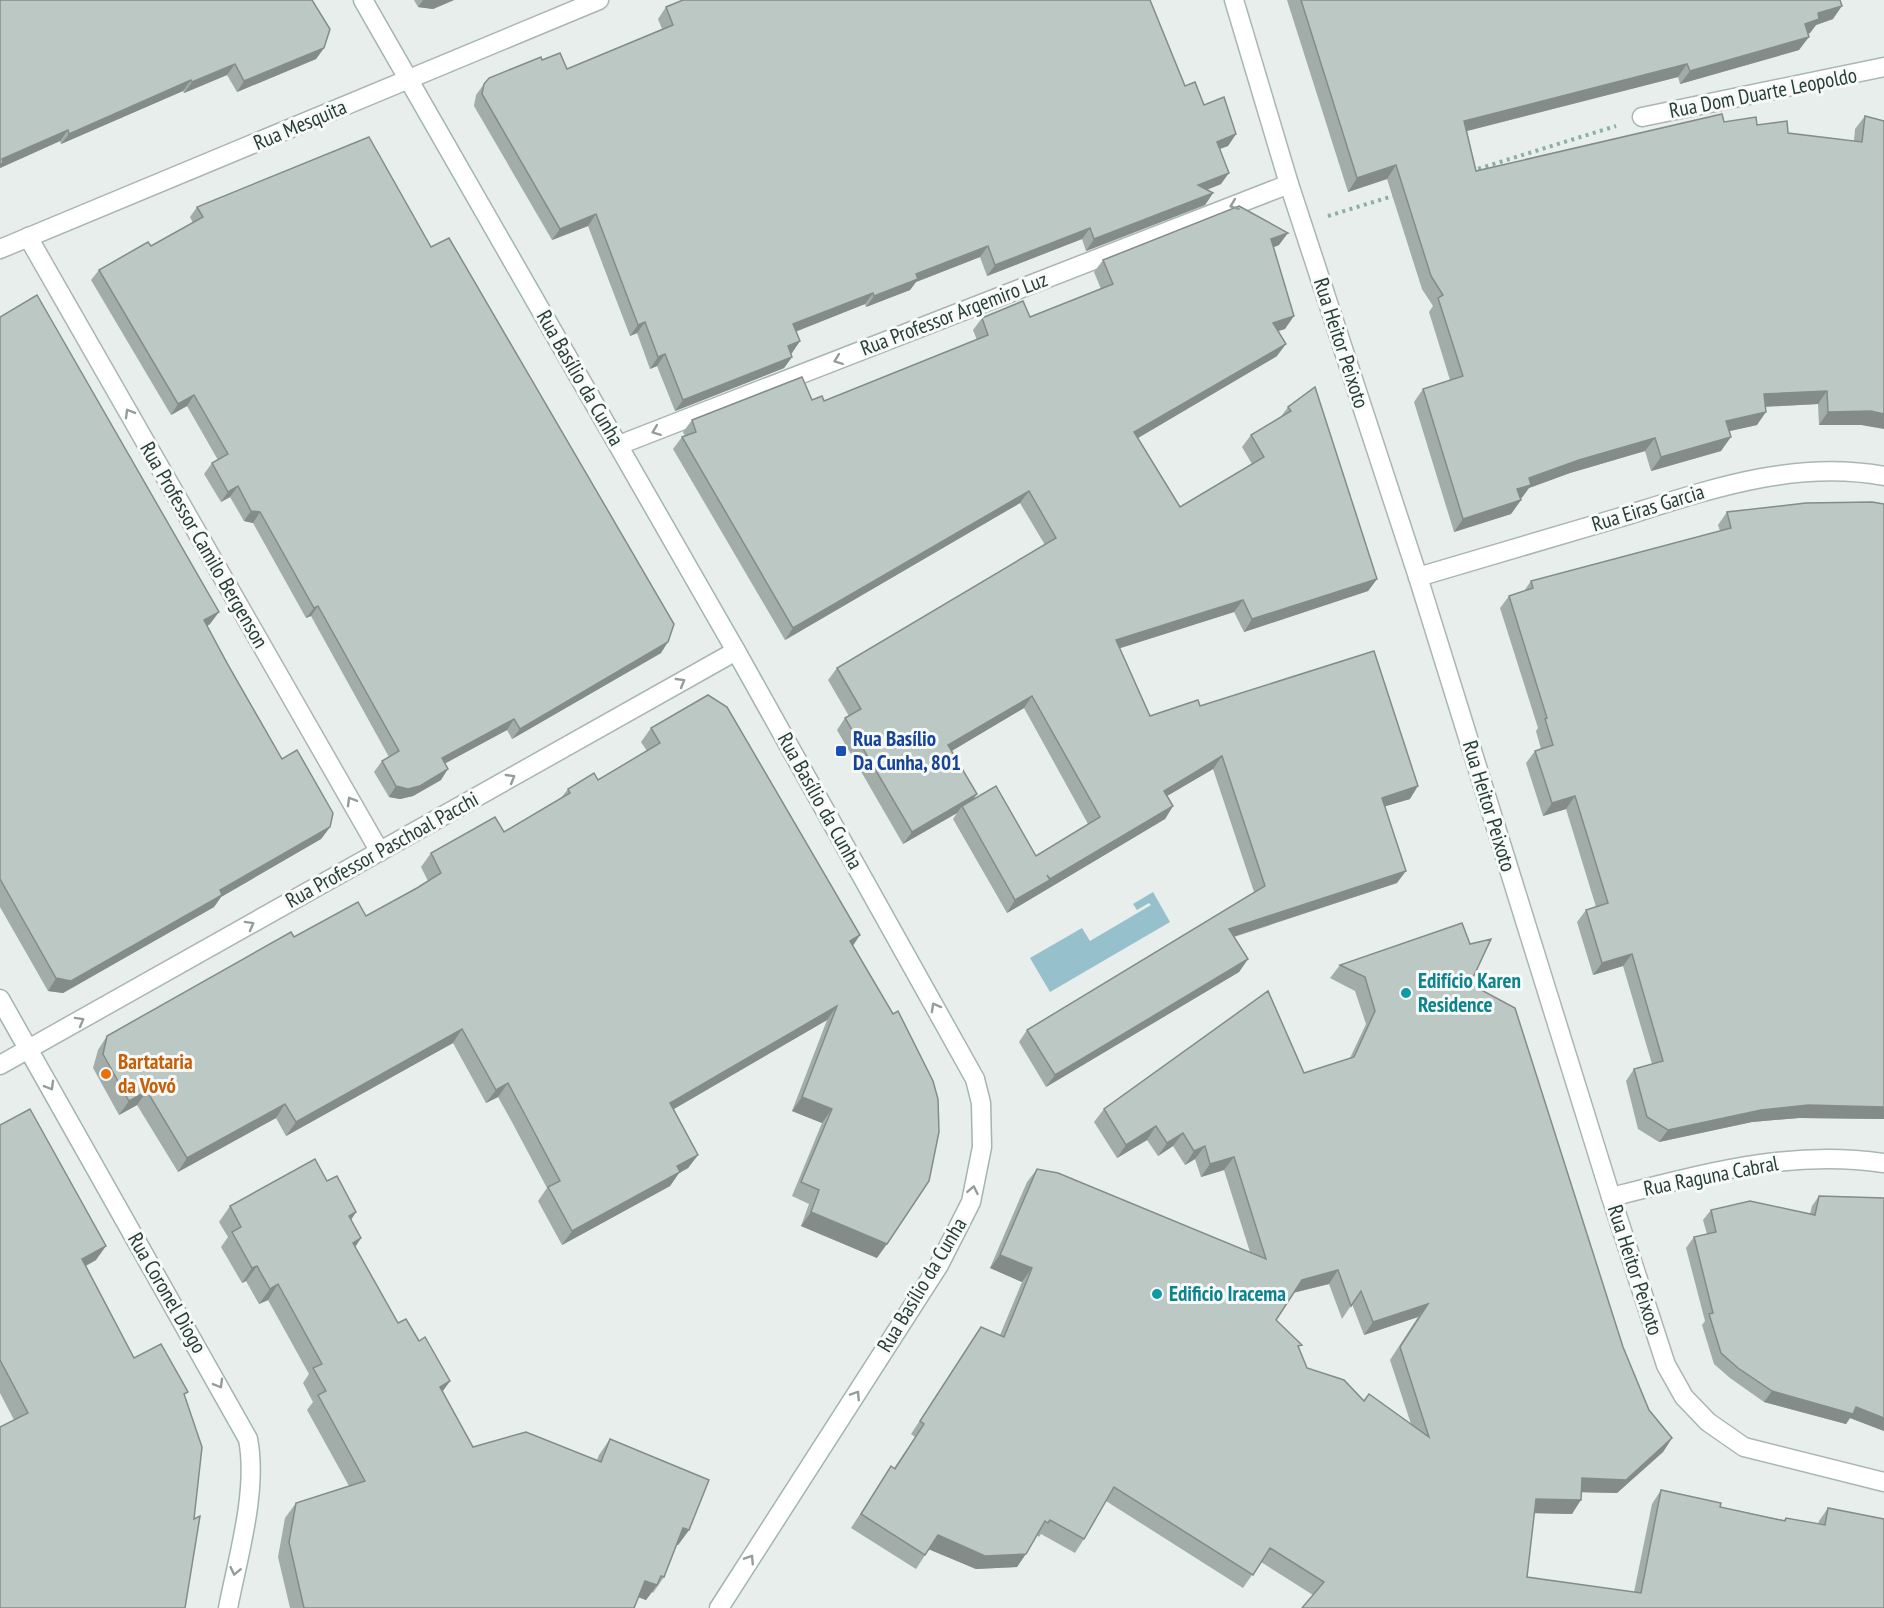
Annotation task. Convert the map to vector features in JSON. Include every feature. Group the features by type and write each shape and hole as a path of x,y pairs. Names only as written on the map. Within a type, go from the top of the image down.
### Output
{"street":[{"name":"Rua Basílio da Cunha","path":"363,0 406,80 736,651 975,1080 981,1103 982,1147 971,1202 939,1265 719,1608"},
{"name":"Rua Mesquita","path":"0,249 599,0"},
{"name":"Rua Heitor Peixoto","path":"1234,0 1289,184 1418,578 1611,1197 1666,1365 1684,1397 1708,1422 1744,1447 1884,1482"},
{"name":"Rua Dom Duarte Leopoldo","path":"1642,117 1884,67"},
{"name":"Rua Professor Argemiro Luz","path":"619,445 1289,184"},
{"name":"Rua Professor Camilo Bergenson","path":"28,237 380,852"},
{"name":"Rua Eiras Garcia","path":"1418,578 1736,482 1794,471 1853,470 1884,476"},
{"name":"Rua Professor Paschoal Pacchi","path":"0,1065 736,651"},
{"name":"Rua Coronel Diogo","path":"0,999 248,1438 251,1454 245,1514 228,1608"},
{"name":"Rua Raguna Cabral","path":"1611,1197 1729,1168 1812,1157 1884,1163"}],"path":[{"path":"1461,174 1642,117"},
{"path":"1302,224 1404,192"}],"water":[{"path":"1153,892 1170,922 1050,992 1030,958 1082,928 1090,941 1151,905 1149,903 1137,910 1133,904"}],"building":[{"path":"0,0 312,0 330,29 324,48 244,81 235,64 192,82 191,80 69,134 68,130 2,159 3,163 0,164"},
{"path":"683,0 1150,0 1185,86 1195,82 1204,105 1224,97 1236,134 1217,142 1229,173 1198,185 1213,193 1094,239 1090,228 995,265 988,246 916,274 918,279 874,296 873,293 793,324 800,341 788,346 792,357 683,400 665,354 658,357 645,322 638,325 596,214 560,229 482,94 484,84 489,78 541,57 542,60 560,53 567,69 673,25 666,7"},
{"path":"1301,0 1840,0 1842,6 1818,13 1819,19 1805,24 1809,37 1690,71 1687,64 1464,121 1476,171 1722,114 1724,122 1756,117 1757,125 1787,121 1788,133 1862,142 1865,116 1884,121 1884,414 1871,411 1828,412 1827,391 1764,394 1766,412 1726,421 1731,437 1661,457 1655,438 1579,460 1529,478 1531,485 1517,489 1521,500 1463,519 1423,389 1463,376 1438,298 1443,295 1431,276 1396,165 1357,178"},
{"path":"369,137 431,247 449,238 674,624 668,642 520,729 514,719 442,758 448,769 420,786 408,789 396,786 382,761 399,751 318,606 314,608 260,512 251,511 238,486 228,492 212,463 228,454 194,395 178,404 99,270 148,242 151,246 203,217 197,207"},
{"path":"1239,206 1288,233 1271,239 1294,316 1273,323 1286,344 1134,432 1180,507 1264,457 1251,435 1291,411 1288,407 1315,387 1377,579 1252,619 1243,600 1116,640 1150,716 1198,700 1200,706 1374,651 1418,786 1382,798 1406,871 1229,929 1248,959 1055,1075 1027,1030 1265,886 1222,756 1164,791 1173,806 1050,879 1047,875 1050,880 1015,900 962,806 996,786 1036,856 1100,817 1032,696 948,745 977,794 912,832 845,718 861,709 837,668 1056,538 1029,491 793,628 682,437 696,432 692,420 802,377 812,400 822,396 824,401 988,335 982,318 1023,301 1030,317 1113,284 1103,260"},
{"path":"37,295 219,612 204,620 228,665 282,759 297,750 333,813 330,827 220,890 222,895 71,981 56,978 0,879 0,317"},
{"path":"1872,502 1884,504 1884,1107 1808,1105 1761,1110 1668,1130 1647,1117 1634,1069 1663,1061 1632,954 1602,963 1586,910 1608,903 1575,796 1552,803 1535,751 1553,745 1545,719 1547,718 1509,596 1533,588 1531,581 1731,528 1727,512 1806,503"},
{"path":"708,695 727,707 860,935 850,941 893,1014 898,1011 933,1081 938,1099 939,1132 929,1181 887,1244 811,1212 819,1190 801,1182 832,1109 802,1097 837,1006 670,1103 698,1155 677,1166 680,1172 572,1231 548,1187 560,1181 508,1083 496,1090 462,1029 296,1122 285,1104 187,1158 147,1091 129,1101 103,1054 107,1036 291,932 294,937 358,902 366,916 417,888 441,873 431,853 495,817 504,832 570,793 568,789 594,773 598,780 660,743 651,728"},
{"path":"1462,923 1470,944 1491,939 1470,984 1515,1008 1623,1347 1649,1410 1672,1438 1626,1480 1582,1478 1581,1500 1536,1499 1527,1577 1641,1593 1661,1490 1721,1503 1720,1507 1785,1521 1786,1518 1825,1525 1828,1508 1884,1519 1884,1608 1302,1608 1324,1582 1270,1548 1253,1575 1114,1487 1084,1539 1050,1520 1048,1523 1045,1521 1026,1554 985,1556 938,1535 925,1555 861,1514 891,1466 895,1469 924,1424 920,1421 981,1327 1004,1337 1032,1268 1000,1255 1037,1169 1058,1173 1266,1259 1234,1157 1210,1164 1205,1146 1194,1151 1183,1133 1167,1143 1156,1126 1126,1145 1104,1109 1268,991 1304,1073 1354,1057 1375,1011 1365,977 1340,965","holes":["1338,1270 1351,1306 1361,1291 1373,1322 1428,1304 1400,1347 1429,1437 1369,1394 1364,1401 1344,1380 1307,1368 1298,1346 1302,1345 1276,1320 1302,1280"]},
{"path":"30,1109 106,1246 82,1259 134,1358 161,1344 188,1392 184,1394 202,1447 194,1519 200,1516 185,1608 0,1608 0,1427 28,1413 0,1360 0,1125"},
{"path":"315,1159 327,1181 337,1176 356,1212 349,1216 361,1238 353,1243 398,1323 406,1319 419,1341 425,1337 450,1381 440,1387 473,1447 526,1432 601,1462 610,1439 709,1480 689,1530 683,1528 664,1577 661,1576 657,1585 645,1581 634,1608 304,1608 289,1542 296,1503 365,1481 318,1395 326,1391 313,1368 322,1364 278,1284 270,1289 257,1266 252,1268 232,1232 241,1227 230,1206"},
{"path":"1819,1196 1884,1198 1884,1418 1856,1407 1853,1414 1772,1391 1738,1368 1721,1353 1709,1314 1713,1313 1694,1237 1716,1232 1711,1210 1750,1201 1815,1215"}],"place":[{"name":"Rua Basílio Da Cunha, 801","path":"841,751"},
{"name":"Edifício Karen Residence","path":"1406,993"},
{"name":"Bartataria da Vovó","path":"106,1074"},
{"name":"Edificio Iracema","path":"1157,1294"}]}
